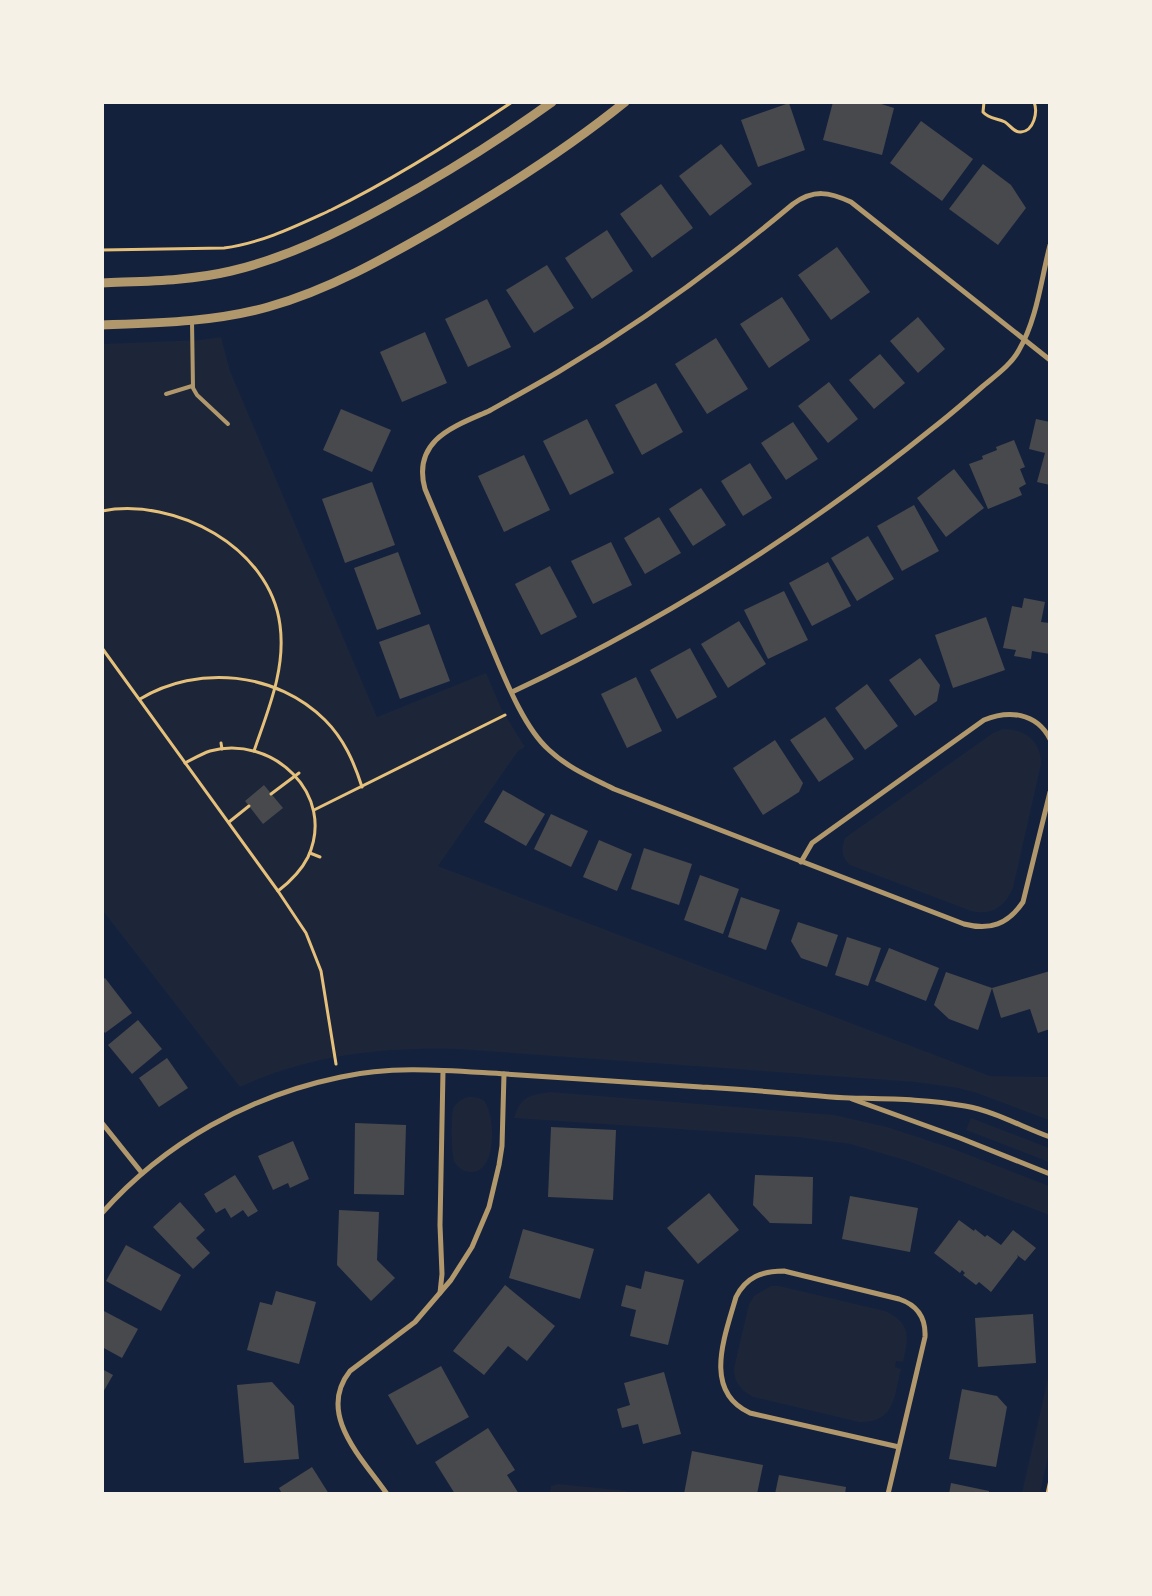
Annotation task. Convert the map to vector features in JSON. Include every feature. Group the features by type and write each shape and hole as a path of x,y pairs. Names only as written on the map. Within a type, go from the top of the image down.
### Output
{"street":[{"path":"102,283 202,276 248,266 310,244 370,215 440,176 481,151 552,102"},
{"path":"102,325 192,321 230,315 269,307 313,291 368,266 448,222 522,176 625,102"},
{"path":"1050,360 851,202 827,194 804,196 704,275 632,326 523,393 446,433 429,448 424,458 422,479 425,490 512,692 539,740 548,750 582,774 614,789 801,862 976,927 996,925 1013,915 1024,902 1050,792"},
{"path":"512,692 679,605 725,577 860,486 966,401 1011,362 1024,340 1035,306 1050,245"},
{"path":"801,862 812,842 984,720 996,715 1019,715 1030,719 1040,726 1050,738"},
{"path":"102,1213 142,1173 187,1140 242,1108 298,1088 358,1073 395,1070 504,1074 849,1098 905,1099 967,1106 1050,1137"},
{"path":"440,1293 442,1274 440,1225 443,1071"},
{"path":"387,1494 345,1433 338,1414 338,1391 350,1371 415,1322 450,1280 472,1247 489,1206 499,1165 502,1146 504,1074"},
{"path":"849,1098 960,1138 1050,1174"},
{"path":"102,1123 142,1173"},
{"path":"888,1494 925,1337 923,1320 914,1306 899,1299 784,1271 771,1271 748,1280 740,1288 736,1297 721,1360 720,1373 722,1384 734,1402 750,1413 899,1447"}],"lane":[{"path":"192,321 194,371 192,386 197,395 228,424"},
{"path":"166,394 192,386"}],"path":[{"path":"102,250 224,248 267,238 322,214 391,178 512,102"},
{"path":"984,102 983,112 987,116 1006,123 1017,132 1027,130 1033,122 1035,114 1034,102"},
{"path":"102,511 133,510 156,512 206,528 242,554 255,568 267,586 280,625 281,660 275,688 254,751"},
{"path":"102,648 278,891 306,933 321,971 336,1060"},
{"path":"140,700 163,687 199,678 233,678 275,688 298,700 325,720 349,754 362,787"},
{"path":"314,810 505,715"},
{"path":"221,743 222,749"},
{"path":"185,763 208,752 236,748 272,757 297,774 314,810 315,831 310,853 297,874 278,891"},
{"path":"271,794 297,774"},
{"path":"228,822 249,806"},
{"path":"310,853 320,857"},
{"path":"1046,1494 1050,1480"}],"shaded area":[{"path":"221,337 230,371 377,717 486,673 502,710 525,747 518,751 438,866 990,1076 1049,1077 1049,1120 977,1093 958,1088 915,1082 457,1049 401,1050 346,1055 292,1067 240,1087 103,911 103,344 200,340"},
{"path":"1003,729 1019,731 1031,738 1038,749 1041,764 1013,888 1010,895 1001,905 991,911 971,911 850,865 847,862 843,853 845,838 993,733"},
{"path":"551,1092 834,1115 887,1127 951,1148 1049,1186 1049,1215 908,1161 850,1144 797,1137 514,1118 520,1105 527,1098"},
{"path":"468,1097 483,1100 487,1106 492,1127 490,1152 486,1163 480,1170 471,1172 456,1165 452,1145 453,1109 459,1101"},
{"path":"971,1118 1049,1148 1049,1162 966,1130"},
{"path":"771,1286 779,1286 885,1311 900,1321 906,1332 906,1345 903,1362 896,1361 895,1367 901,1369 894,1398 886,1413 880,1418 871,1421 859,1422 753,1397 742,1389 735,1378 734,1368 749,1304 754,1296"},
{"path":"1049,1374 1049,1452 1040,1493 1022,1493"},
{"path":"558,1484 627,1491 624,1494 550,1493 551,1486"}],"building":[{"path":"833,102 875,102 894,108 882,155 823,140"},
{"path":"789,103 805,150 758,167 741,120"},
{"path":"921,121 973,159 942,201 890,163"},
{"path":"721,144 752,184 710,216 679,176"},
{"path":"983,164 1011,185 1026,208 998,245 949,209"},
{"path":"661,184 693,228 652,258 620,214"},
{"path":"607,230 633,271 592,299 565,258"},
{"path":"837,247 870,292 831,320 798,275"},
{"path":"547,265 574,308 534,333 506,290"},
{"path":"782,297 810,340 769,368 740,324"},
{"path":"487,299 511,347 468,367 445,319"},
{"path":"918,317 945,349 918,373 890,341"},
{"path":"425,332 447,383 402,402 380,352"},
{"path":"716,338 748,389 707,414 675,364"},
{"path":"880,354 905,383 874,409 849,380"},
{"path":"829,382 858,419 828,443 798,406"},
{"path":"656,383 683,432 642,455 615,405"},
{"path":"341,409 391,430 372,472 323,450"},
{"path":"587,419 614,473 570,495 543,441"},
{"path":"1036,419 1050,422 1050,485 1037,482 1045,453 1029,449"},
{"path":"793,422 818,459 786,480 761,443"},
{"path":"1014,440 1025,467 1020,469 1026,484 1019,488 1022,495 988,509 969,464 983,459 982,456 997,450 996,447"},
{"path":"524,455 550,510 504,532 478,476"},
{"path":"750,463 772,498 743,516 721,481"},
{"path":"954,469 984,508 946,537 917,498"},
{"path":"372,482 395,545 345,563 322,499"},
{"path":"701,488 726,525 693,546 669,509"},
{"path":"914,505 939,551 902,571 877,526"},
{"path":"659,517 681,553 645,574 624,538"},
{"path":"868,536 894,579 857,601 831,558"},
{"path":"611,542 632,585 593,604 571,561"},
{"path":"398,552 421,614 377,630 354,568"},
{"path":"828,562 851,606 812,626 789,583"},
{"path":"550,566 577,617 541,635 515,584"},
{"path":"784,591 808,640 768,659 744,610"},
{"path":"1024,598 1045,602 1041,622 1050,623 1050,654 1032,651 1031,659 1014,656 1016,650 1003,648 1012,606 1022,608"},
{"path":"986,617 1005,670 953,688 935,635"},
{"path":"739,621 766,664 728,688 701,644"},
{"path":"429,624 450,681 400,699 379,642"},
{"path":"690,648 717,697 677,719 650,670"},
{"path":"920,658 940,685 937,701 915,716 889,680"},
{"path":"636,677 662,731 627,748 601,694"},
{"path":"867,684 898,726 865,750 835,708"},
{"path":"825,717 854,759 819,782 790,740"},
{"path":"775,740 803,783 799,792 763,815 733,768"},
{"path":"264,785 283,808 263,824 245,801"},
{"path":"503,790 545,814 526,846 484,822"},
{"path":"551,814 588,831 571,867 534,849"},
{"path":"599,840 632,854 617,891 583,877"},
{"path":"644,848 692,864 679,905 631,889"},
{"path":"700,875 739,889 723,934 684,920"},
{"path":"741,897 780,910 766,950 728,937"},
{"path":"798,922 838,935 827,967 801,958 791,941"},
{"path":"847,937 881,948 868,986 835,975"},
{"path":"889,948 939,968 926,1001 875,981"},
{"path":"1050,971 1050,1029 1038,1033 1030,1009 1001,1018 992,988"},
{"path":"946,972 992,988 978,1030 949,1019 934,1005"},
{"path":"105,978 132,1013 105,1033 102,1029 102,980"},
{"path":"138,1020 162,1049 132,1074 108,1045"},
{"path":"167,1058 188,1088 159,1107 139,1078"},
{"path":"355,1123 406,1125 404,1195 354,1194"},
{"path":"551,1127 616,1130 613,1200 548,1197"},
{"path":"293,1141 309,1179 290,1188 288,1183 273,1190 258,1156"},
{"path":"235,1175 258,1211 248,1217 243,1210 231,1218 225,1208 216,1213 204,1194"},
{"path":"755,1175 813,1177 812,1224 770,1223 753,1205"},
{"path":"709,1193 739,1230 698,1264 667,1228"},
{"path":"850,1196 918,1208 910,1252 842,1239"},
{"path":"180,1202 205,1230 196,1238 210,1253 193,1269 153,1227"},
{"path":"339,1210 379,1212 377,1260 395,1278 371,1301 337,1265"},
{"path":"959,1220 974,1231 975,1229 985,1237 987,1235 1001,1245 1013,1230 1036,1248 1025,1261 1017,1255 1018,1257 991,1292 979,1282 976,1285 963,1275 965,1273 962,1270 960,1273 934,1253"},
{"path":"523,1229 594,1249 580,1299 509,1278"},
{"path":"126,1245 181,1275 161,1311 106,1281"},
{"path":"645,1271 684,1280 668,1345 630,1336 636,1310 621,1306 626,1285 641,1289"},
{"path":"505,1285 555,1326 527,1361 508,1346 484,1375 453,1351"},
{"path":"276,1291 316,1302 299,1364 247,1350 260,1302 272,1305"},
{"path":"102,1310 138,1329 122,1358 102,1347"},
{"path":"1033,1314 1036,1363 978,1367 975,1318"},
{"path":"441,1366 469,1417 417,1445 388,1395"},
{"path":"102,1369 113,1375 102,1394"},
{"path":"664,1372 681,1434 643,1444 638,1424 622,1428 617,1409 630,1405 624,1383"},
{"path":"272,1382 294,1406 299,1459 244,1463 237,1385"},
{"path":"962,1389 997,1396 1007,1407 996,1467 949,1459"},
{"path":"488,1428 515,1470 507,1475 519,1494 455,1494 435,1462"},
{"path":"692,1451 763,1465 757,1494 684,1494"},
{"path":"312,1467 329,1494 282,1494 279,1488"},
{"path":"779,1475 846,1487 845,1494 775,1494"},
{"path":"951,1483 989,1491 989,1494 949,1494"}]}
